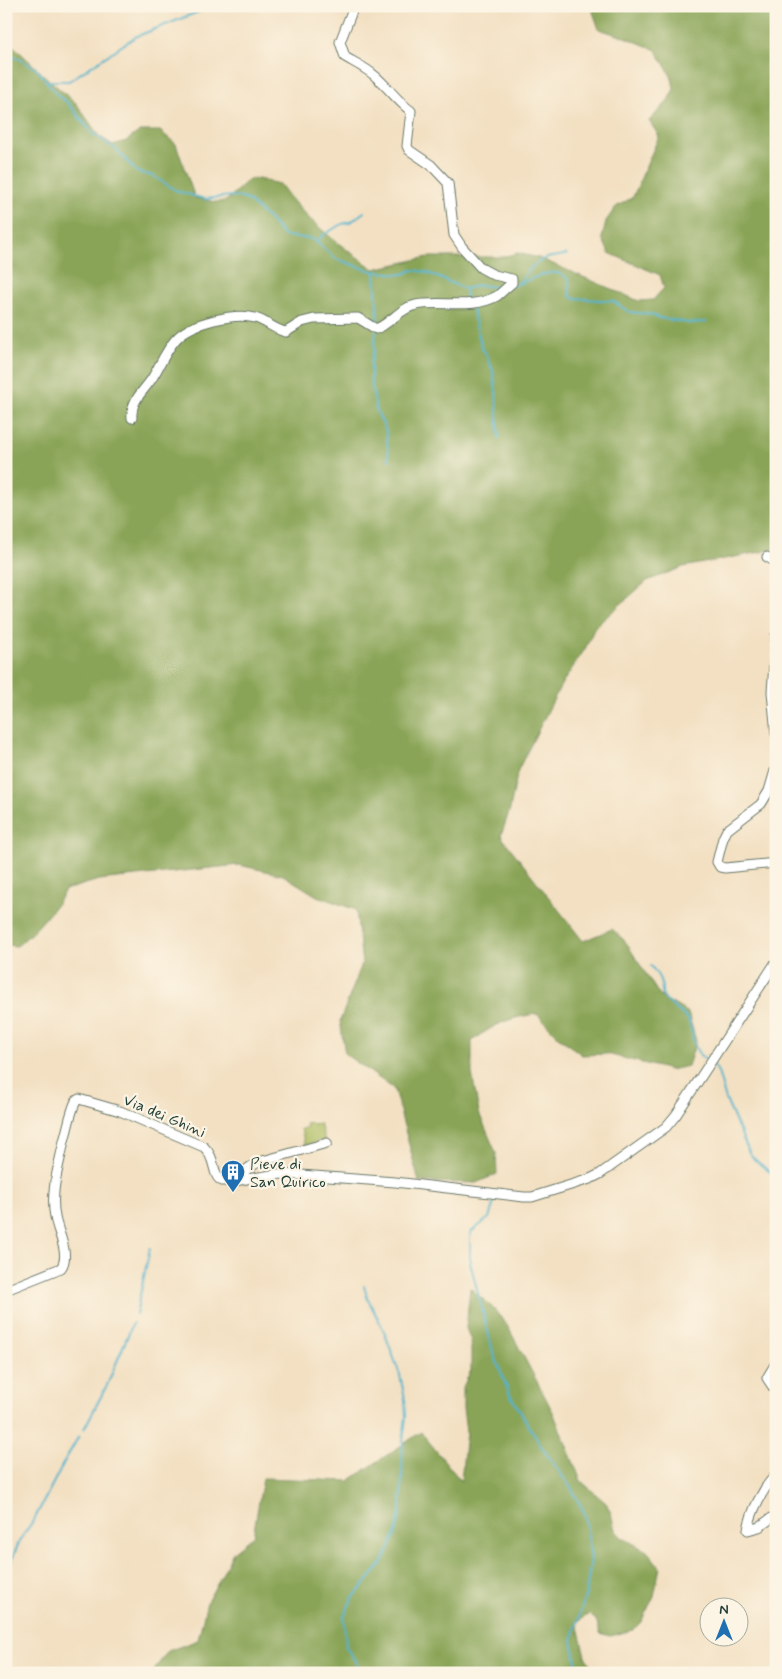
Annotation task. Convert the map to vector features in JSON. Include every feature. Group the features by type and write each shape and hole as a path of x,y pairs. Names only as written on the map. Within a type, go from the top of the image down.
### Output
{"street":[{"path":"132,418 131,409 135,399 149,384 175,339 186,330 205,322 238,316 253,317 286,332 302,322 314,319 358,318 376,329 382,327 402,310 415,305 479,302 497,296 512,283 512,279 494,275 481,268 462,248 454,235 448,183 431,165 421,160 409,150 411,111 401,104 377,77 367,69 345,58 340,42 354,6"},
{"path":"776,635 772,692 776,734"},
{"path":"776,767 769,791 761,804 727,830 717,862 720,867 725,868 776,863"},
{"path":"228,1182 278,1174 301,1175 395,1182 532,1197 590,1179 666,1127 676,1115 776,962"},
{"name":"Via dei Ghini","path":"6,1290 62,1268 64,1264 66,1255 54,1216 53,1196 71,1114 76,1101 82,1099 120,1111 204,1148 210,1153 218,1179 228,1182"},
{"path":"228,1182 237,1178 252,1165 259,1162 327,1143"},
{"path":"776,1363 768,1378 773,1387 776,1387"},
{"path":"776,1474 770,1480 750,1517 748,1530 759,1527 776,1515"}],"green space":[{"path":"593,6 776,6 776,549 683,567 647,581 595,627 585,649 561,685 518,770 510,809 501,836 583,941 612,929 625,941 660,996 688,1013 696,1041 688,1066 670,1070 607,1054 582,1055 560,1038 537,1014 518,1017 502,1023 487,1030 472,1041 472,1073 479,1113 496,1153 497,1174 476,1183 419,1182 394,1089 345,1054 340,1021 362,964 356,910 317,896 283,875 239,865 99,880 65,890 50,913 31,934 17,946 6,945 6,39 76,103 99,136 113,145 126,141 140,131 160,131 176,144 195,198 215,202 226,201 249,179 258,179 280,184 301,210 312,220 374,269 428,257 503,257 517,253 539,258 639,301 653,300 664,288 660,275 609,253 602,238 606,221 616,207 633,197 659,136 649,121 667,102 674,89 672,78 656,50 599,29 593,12"},
{"path":"312,1123 313,1125 320,1124 325,1140 305,1145 301,1129 307,1127 306,1124"},
{"path":"470,1288 492,1307 507,1325 553,1412 581,1481 606,1503 611,1513 615,1530 623,1538 647,1551 660,1567 654,1596 641,1622 633,1630 610,1636 600,1633 596,1620 589,1614 577,1622 585,1656 595,1673 553,1673 551,1670 541,1673 155,1673 155,1669 168,1651 198,1640 207,1602 233,1552 253,1536 263,1478 349,1481 421,1432 461,1481 466,1432 463,1387 471,1370 471,1341 466,1328"}],"waterway":[{"path":"48,81 69,81 135,37 208,8 224,6"},
{"path":"6,54 22,60 37,69 57,95 67,102 92,133 116,149 137,172 153,176 177,191 205,199 232,196 248,200 284,236 313,239 336,259 372,271 404,274 412,270 426,272 465,289 480,285 501,288"},
{"path":"317,241 323,235 342,224 351,222 364,212"},
{"path":"519,283 538,262 567,254"},
{"path":"375,272 378,324"},
{"path":"513,286 542,275 557,273 569,280 570,295 573,298 613,301 629,312 649,314 660,318 688,323 706,322"},
{"path":"465,290 469,301"},
{"path":"471,305 482,348 493,371 499,438"},
{"path":"377,331 371,361 371,381 376,409 386,431 389,460"},
{"path":"651,966 660,980 662,995 688,1020 695,1047 705,1059"},
{"path":"713,1064 718,1072 726,1100 749,1152 754,1159 776,1177"},
{"path":"494,1202 489,1218 471,1232 470,1262 493,1352 509,1393 541,1446 571,1488 585,1514 591,1559 586,1594 572,1640 577,1666 581,1673"},
{"path":"136,1314 150,1248"},
{"path":"363,1673 346,1647 344,1616 352,1599 380,1566 397,1530 401,1507 403,1440 406,1417 405,1399 400,1375 384,1331 367,1297 364,1286"},
{"path":"84,1429 108,1383 133,1323"},
{"path":"6,1573 20,1540 35,1518 79,1436"}],"place":[{"name":"Pieve di San Quirico","path":"233,1193"}]}
